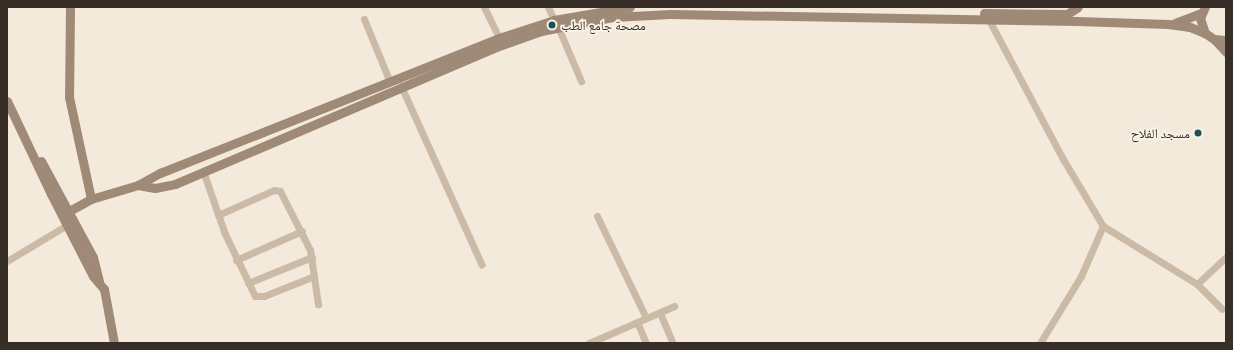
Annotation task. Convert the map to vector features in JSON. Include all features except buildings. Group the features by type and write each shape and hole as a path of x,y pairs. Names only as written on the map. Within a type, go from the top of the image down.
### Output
{"street":[{"path":"70,7 69,97 91,199"},
{"path":"484,7 499,38"},
{"path":"548,7 581,81"},
{"path":"65,213 91,199 138,185 160,173 499,38 630,7"},
{"path":"1056,21 1078,7"},
{"path":"1168,24 1202,10 1201,24 1205,33"},
{"path":"138,185 147,188 167,186 401,86 556,24 647,11 984,15 1065,14"},
{"path":"984,15 1056,21 1168,24 1190,27 1205,33 1214,39 1226,52"},
{"path":"984,15 1063,159 1103,226 1197,284 1222,309"},
{"path":"364,19 390,82"},
{"path":"1214,39 1226,40"},
{"path":"401,86 482,265"},
{"path":"7,101 65,213 95,262 98,284 111,343"},
{"path":"297,119 301,129"},
{"path":"203,171 218,215 236,260 252,293 260,297 314,276"},
{"path":"218,215 277,190 281,193 302,231 312,257 318,304"},
{"path":"65,213 67,225 98,284 104,289 114,343"},
{"path":"598,216 646,318"},
{"path":"7,260 67,225"},
{"path":"1040,343 1081,276 1103,226"},
{"path":"236,260 302,231"},
{"path":"248,283 312,257"},
{"path":"1197,284 1226,258"},
{"path":"590,343 674,306"},
{"path":"660,312 673,343"},
{"path":"637,322 646,343"}],"place":[{"name":"مصحة جامع الطب","path":"552,25"},
{"name":"مسجد الفلاح","path":"1198,133"}]}
